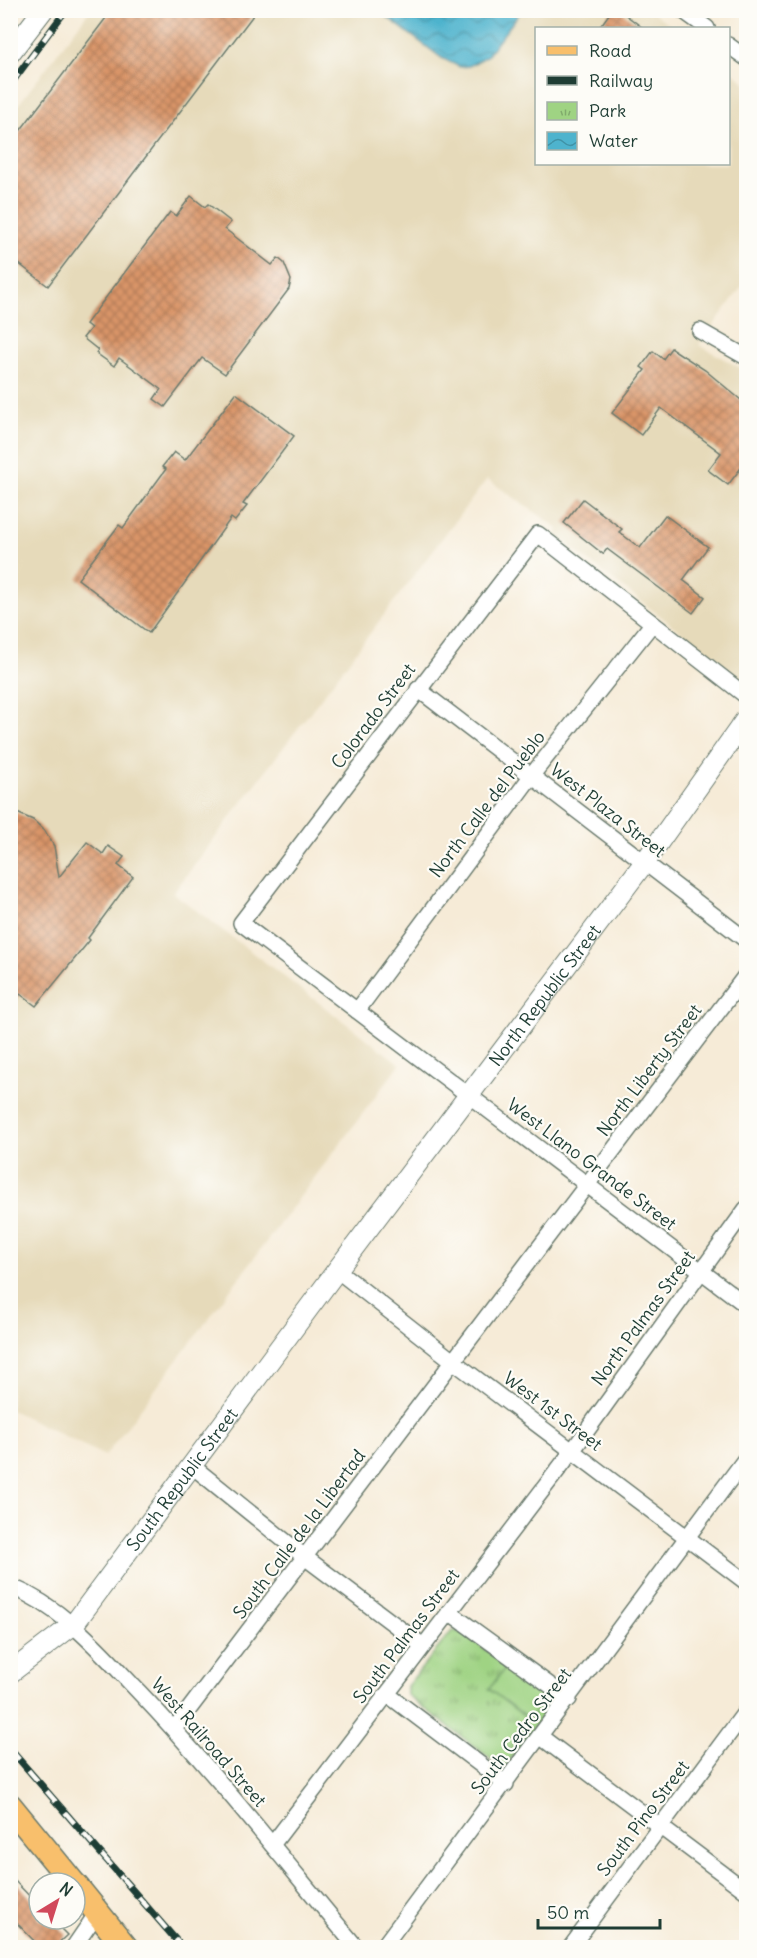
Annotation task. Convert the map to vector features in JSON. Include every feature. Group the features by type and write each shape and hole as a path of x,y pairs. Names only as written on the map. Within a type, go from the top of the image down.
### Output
{"main road":[{"path":"10,1806 63,1871"},
{"path":"87,1900 126,1947"}],"street":[{"path":"10,53 43,10"},
{"path":"682,10 706,27"},
{"path":"730,46 747,58"},
{"path":"700,331 747,357"},
{"name":"Colorado Street","path":"241,924 538,534 652,624"},
{"path":"652,624 747,696"},
{"name":"North Calle del Pueblo","path":"357,1011 531,775 652,624"},
{"name":"West Plaza Street","path":"418,689 747,940"},
{"name":"North Republic Street","path":"337,1270 644,863 747,719"},
{"name":"West Llano Grande Street","path":"241,924 747,1305"},
{"name":"North Liberty Street","path":"453,1361 747,975"},
{"name":"North Palmas Street","path":"573,1450 747,1209"},
{"name":"West 1st Street","path":"337,1270 453,1361 747,1582"},
{"name":"South Republic Street","path":"10,1673 75,1624 337,1270"},
{"name":"South Calle de la Libertad","path":"174,1729 306,1558 453,1361"},
{"name":"South Palmas Street","path":"272,1845 573,1450"},
{"name":"South Cedro Street","path":"382,1947 506,1784 747,1458"},
{"path":"191,1465 306,1558 423,1646"},
{"name":"West Railroad Street","path":"10,1586 35,1596 75,1624 174,1729 357,1947"},
{"path":"449,1612 569,1699"},
{"path":"387,1694 506,1784"},
{"name":"South Pino Street","path":"570,1947 747,1711"},
{"path":"541,1737 747,1891"},
{"path":"73,1947 97,1913"}],"shaded area":[{"path":"90,10 650,10 673,27 535,27 535,165 730,165 730,70 746,83 746,281 699,345 746,371 746,682 556,536 558,528 487,479 173,893 400,1064 105,1456 11,1410 10,116"}],"green space":[{"path":"452,1631 463,1632 549,1699 549,1707 505,1766 500,1766 407,1695 407,1686"},
{"path":"505,1668 545,1698 529,1720 489,1689"}],"water":[{"path":"379,11 521,11 487,56 469,66 460,67 442,58"}],"building":[{"path":"112,10 257,10 48,286 10,257 10,144"},
{"path":"612,10 619,10 642,27 600,27"},
{"path":"191,196 205,207 208,204 231,222 225,229 272,265 278,258 284,263 291,280 289,289 225,374 202,358 165,407 154,399 161,389 119,358 114,366 96,353 98,350 83,338 91,328 86,324 170,212 176,216"},
{"path":"671,348 705,370 747,405 747,460 728,485 708,470 721,453 661,408 641,435 612,413 645,370 641,367 653,351 663,359"},
{"path":"236,393 294,436 243,504 247,506 235,521 231,518 149,633 78,579 119,525 123,528 166,469 162,467 174,452 185,460"},
{"path":"583,499 622,529 619,532 640,548 665,515 708,547 683,580 705,597 693,613 607,549 603,554 564,523"},
{"path":"10,810 33,820 45,831 54,846 59,877 87,842 103,854 108,846 124,857 118,865 133,877 88,938 90,940 36,1006 20,994 10,1007"},
{"path":"10,1876 27,1894 27,1931 63,1931 67,1935 54,1947 40,1947 10,1916"}],"railway":[{"path":"10,85 66,10"},
{"path":"10,1749 183,1948"}]}
